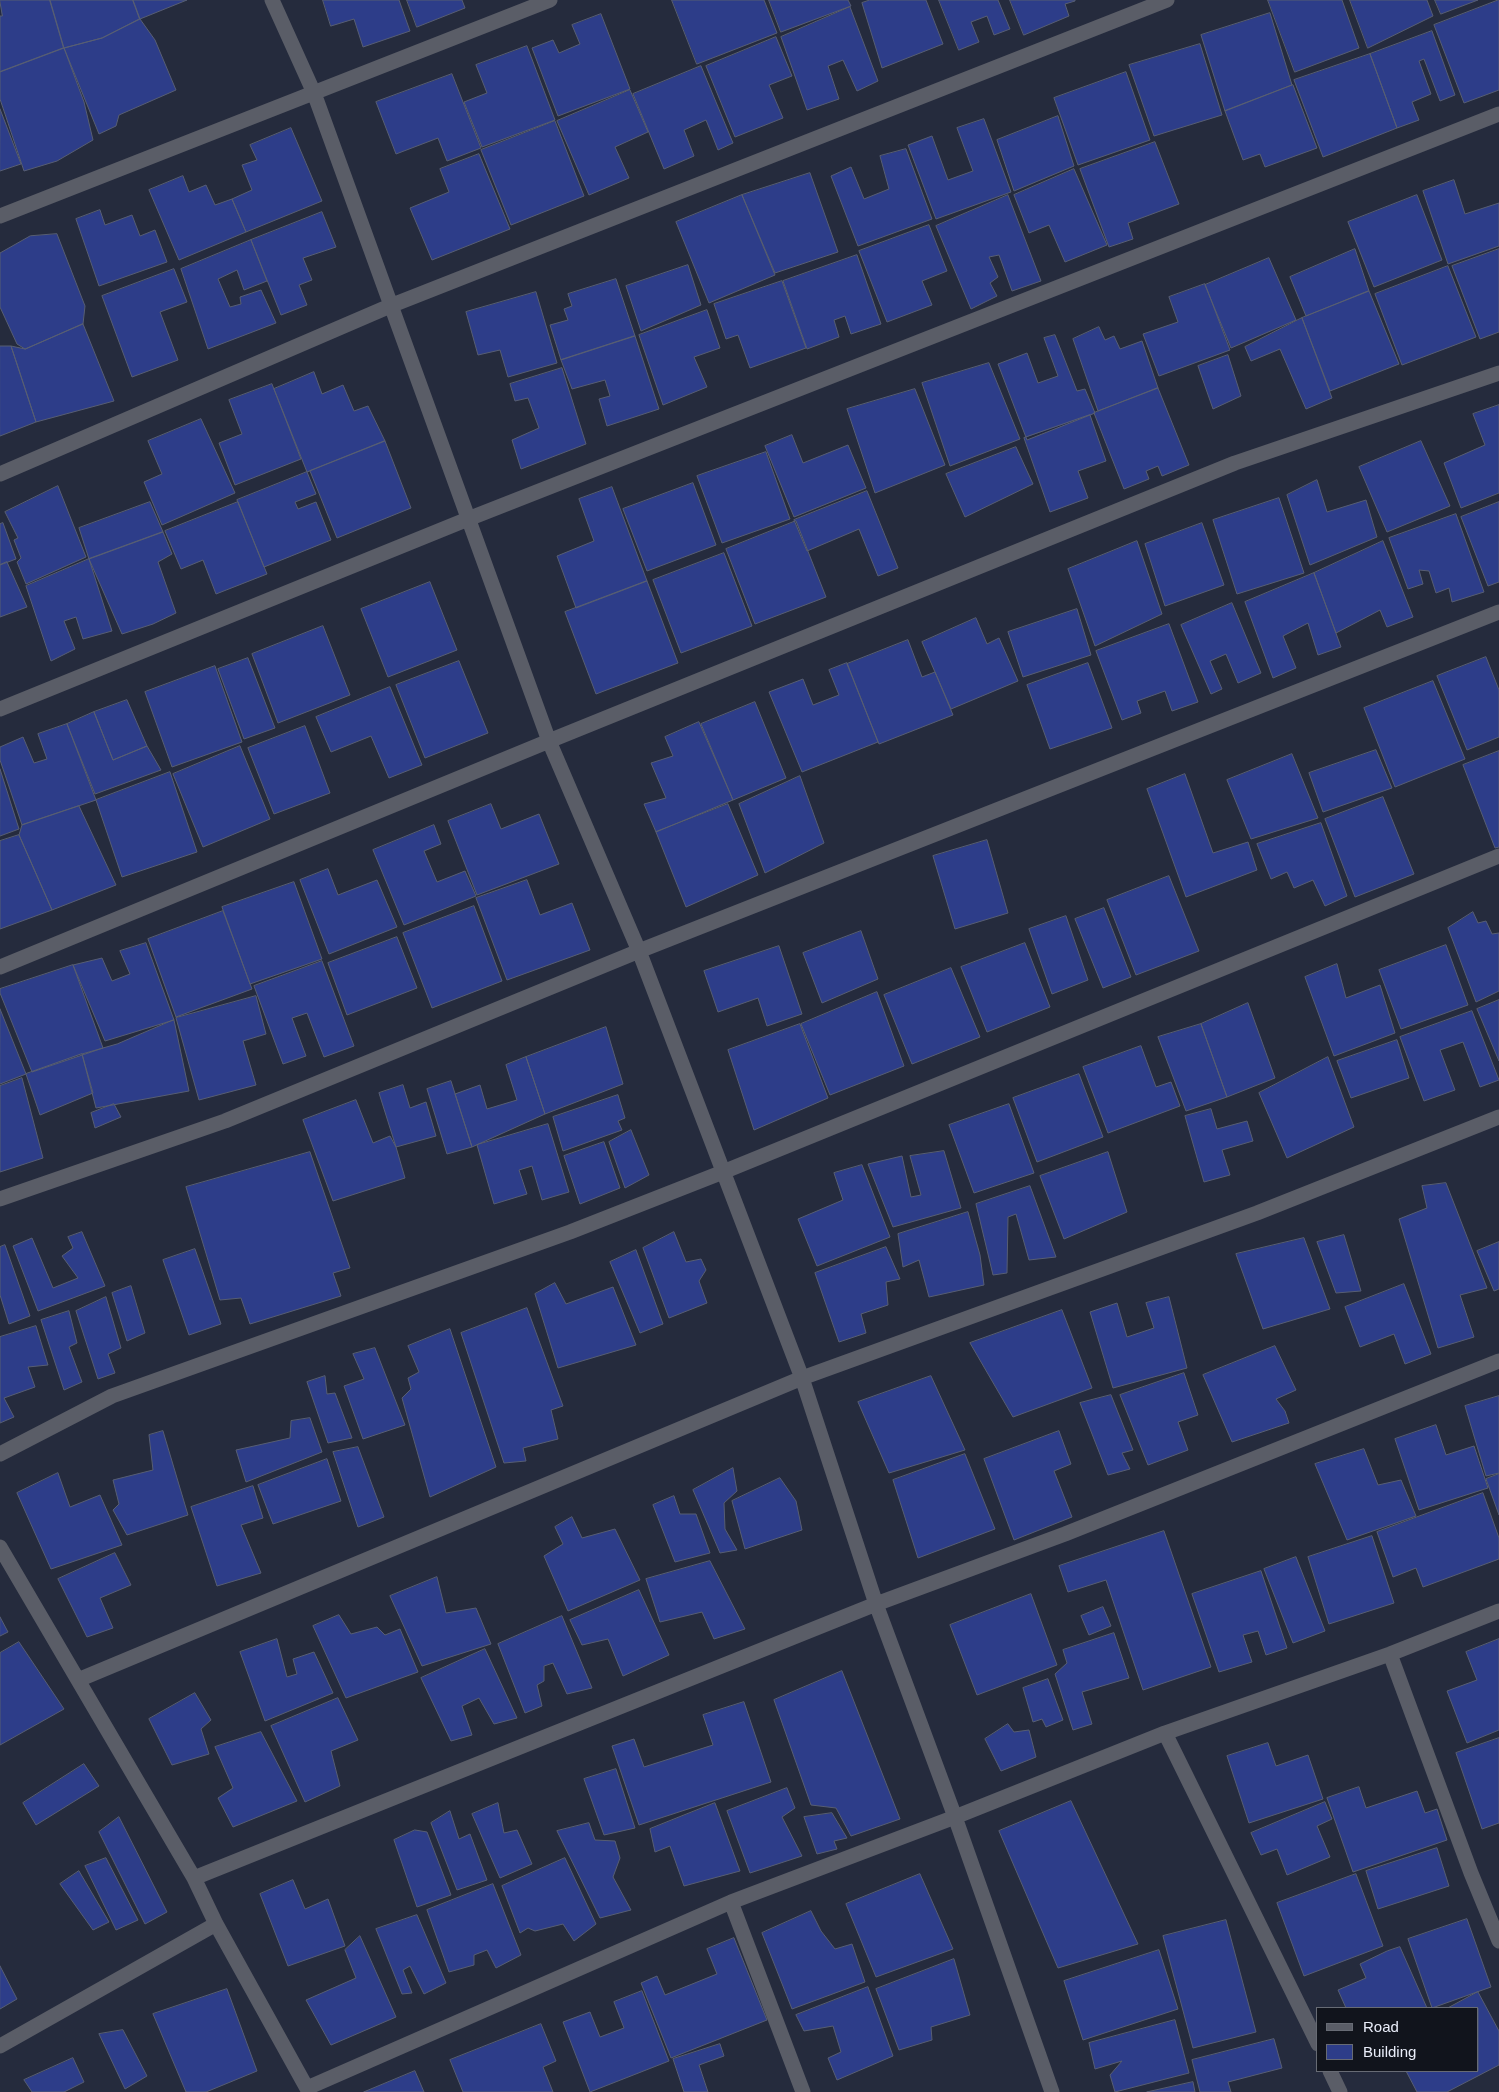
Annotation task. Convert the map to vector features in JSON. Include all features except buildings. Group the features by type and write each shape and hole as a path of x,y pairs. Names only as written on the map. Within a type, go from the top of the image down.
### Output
{"street":[{"path":"272,0 314,93 550,741 639,951 802,1378 876,1604 955,1818 1052,2092"},
{"path":"0,216 550,0"},
{"path":"0,474 390,306 1167,0"},
{"path":"0,709 468,519 1499,114"},
{"path":"0,967 1235,463 1499,372"},
{"path":"0,1199 225,1121 639,951 1499,612"},
{"path":"0,1454 112,1396 570,1232 723,1172 1499,856"},
{"path":"78,1680 802,1378 1257,1213 1499,1117"},
{"path":"194,1878 876,1604 1065,1534 1499,1362"},
{"path":"0,1547 194,1878 216,1924 308,2090 732,1902 955,1818 1166,1733 1390,1654 1499,1611"},
{"path":"1390,1654 1471,1873 1499,1942"},
{"path":"1166,1733 1316,2040"},
{"path":"732,1902 803,2092"},
{"path":"0,2046 216,1924"},
{"path":"1330,2072 1340,2092"}]}
